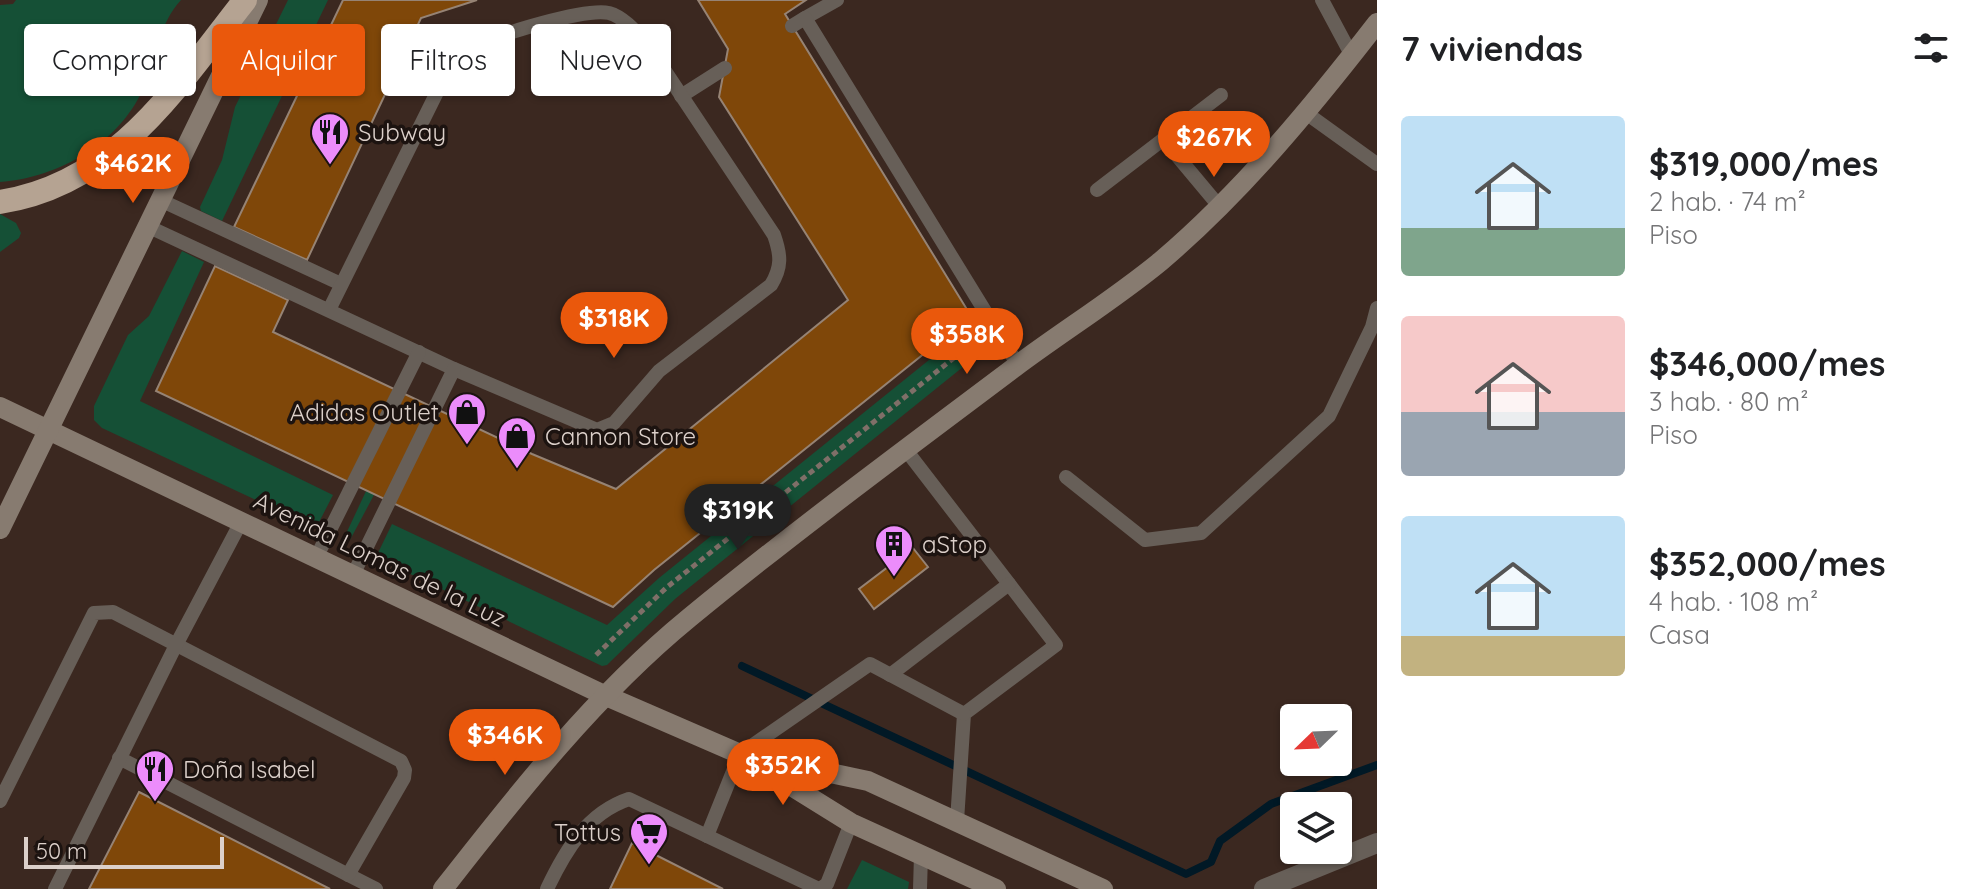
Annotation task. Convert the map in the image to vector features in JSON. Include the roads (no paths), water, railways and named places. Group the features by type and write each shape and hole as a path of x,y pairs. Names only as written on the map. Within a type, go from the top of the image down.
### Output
{"highway":[{"path":"0,202 48,191 89,170 121,146 154,116 245,0"}],"main road":[{"path":"0,529 258,0"},
{"path":"443,889 497,820 604,695 687,619 1018,365 1160,261 1219,206 1306,113 1377,23"},
{"name":"Avenida Lomas de la Luz","path":"0,407 604,695 740,754 851,823 991,888"},
{"name":"Avenida Lomas de la Luz","path":"740,754 868,781 1103,889"}],"street":[{"path":"1264,889 1377,843"}],"lane":[{"path":"837,0 799,22 1018,365"},
{"path":"1322,0 1352,56"},
{"path":"147,226 454,369 597,430 614,423 659,371 771,285 780,271 780,252 774,235 641,37 622,19 610,13 594,12 479,45 451,64 329,310"},
{"path":"681,96 725,68"},
{"path":"1097,190 1221,95"},
{"path":"1306,113 1377,164"},
{"path":"1163,139 1219,206"},
{"path":"160,200 341,284"},
{"path":"1066,477 1145,540 1201,533 1329,416 1372,327 1377,308"},
{"path":"316,558 419,352"},
{"path":"353,575 454,369"},
{"path":"906,450 1056,645 964,714 957,821"},
{"path":"55,889 241,522"},
{"path":"890,675 1009,584"},
{"path":"0,801 94,613 113,612 175,647 401,761 404,778 348,875"},
{"path":"707,836 740,754 870,664 964,714"},
{"path":"119,758 376,889"},
{"path":"547,889 560,862 582,830 612,805 629,799 821,889 851,823"},
{"path":"920,889 921,855"}],"waterway":[{"path":"742,666 1186,874 1211,862 1220,841 1271,804 1377,765"}],"place":[{"name":"Subway","path":"330,166"},
{"name":"Adidas Outlet","path":"467,446"},
{"name":"Cannon Store","path":"517,470"},
{"name":"aStop","path":"894,578"},
{"name":"Doña Isabel","path":"155,803"},
{"name":"Tottus","path":"649,866"}]}
